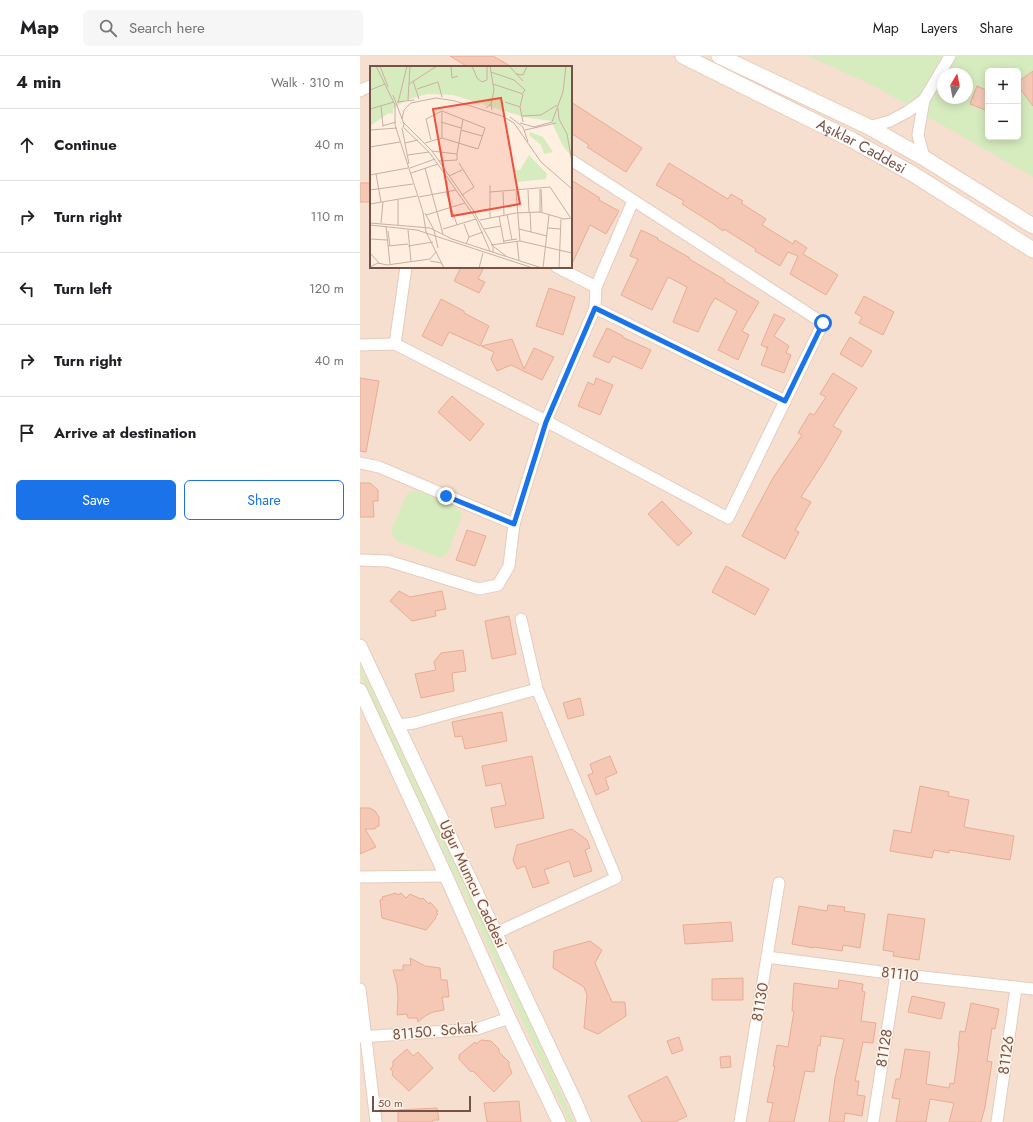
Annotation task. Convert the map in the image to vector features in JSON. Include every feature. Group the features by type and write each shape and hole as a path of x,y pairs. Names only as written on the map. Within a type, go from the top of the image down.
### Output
{"main road":[{"name":"Aşıklar Caddesi","path":"683,56 852,140 913,174 1033,250"},
{"name":"Aşıklar Caddesi","path":"719,56 869,127 924,158 1033,226"}],"street":[{"path":"924,158 918,135 924,100 950,56"},
{"path":"360,91 370,86"},
{"path":"869,127 890,121 907,112 924,100"},
{"path":"360,345 395,344 728,518 823,323 572,161"},
{"path":"360,560 388,561 479,589 498,585 509,566 514,524 546,422 595,308 596,287 633,201"},
{"path":"395,344 406,268"},
{"path":"559,268 596,287"},
{"path":"595,308 785,401"},
{"path":"360,463 379,467 514,524"},
{"path":"496,933 616,878 537,689 521,618"},
{"name":"Uğur Mumcu Caddesi","path":"360,646 575,1100 584,1122"},
{"path":"398,725 414,723 537,689"},
{"name":"Uğur Mumcu Caddesi","path":"360,690 446,876 509,1018 559,1122"},
{"path":"360,877 446,876"},
{"name":"81130","path":"740,1122 779,883"},
{"name":"81110","path":"767,957 896,974 1033,989"},
{"name":"81128","path":"873,1122 896,974"},
{"name":"81126","path":"997,1122 1016,988"},
{"path":"360,989 363,1037 376,1122"},
{"name":"81150. Sokak","path":"363,1037 477,1029 509,1018"}],"shaded area":[{"path":"360,56 1033,56 1033,1122 360,1122"}],"green space":[{"path":"808,56 1033,56 1033,177 876,87"},
{"path":"418,491 456,507 461,512 461,519 448,552 440,558 397,541 392,535 392,528 406,496 409,492"},
{"path":"360,666 532,1027 574,1122 569,1122 360,674"}],"building":[{"path":"450,56 493,56 510,66 466,66"},
{"path":"1033,71 1033,106 1021,90 1021,80"},
{"path":"977,86 985,90 985,110 970,104 973,104 973,96"},
{"path":"572,103 642,148 626,172 587,147 589,145 572,134"},
{"path":"669,163 728,199 731,194 743,201 741,203 766,219 762,225 793,244 795,240 807,248 803,254 838,275 826,295 790,274 798,256 788,252 780,266 755,251 756,249 724,229 723,231 682,204 684,201 656,185"},
{"path":"572,181 600,198 599,200 619,211 606,234 590,225 572,264"},
{"path":"360,183 370,183 370,202 360,202"},
{"path":"641,230 658,238 657,239 759,302 742,331 749,335 738,360 718,350 737,311 715,298 698,332 673,322 687,287 668,277 652,310 621,295 638,259 630,256"},
{"path":"460,268 484,268 478,279 485,282 479,293 454,281"},
{"path":"549,288 575,297 563,335 536,326"},
{"path":"864,296 894,312 883,335 859,323 862,317 855,313"},
{"path":"441,299 489,326 480,346 449,332 442,346 422,336"},
{"path":"774,314 785,319 774,336 789,346 786,353 791,355 784,373 761,365 768,346 767,348 761,345"},
{"path":"607,328 623,336 622,337 651,350 642,369 613,356 609,363 593,356"},
{"path":"850,337 872,351 862,367 840,354"},
{"path":"512,339 524,369 534,348 554,357 542,380 511,365 497,371 491,359 494,352 481,346"},
{"path":"833,373 857,388 833,426 842,431 801,497 811,502 795,530 799,532 785,559 742,536 773,478 802,435 798,433 810,413 814,415 826,397 820,394"},
{"path":"360,378 379,381 366,452 360,451"},
{"path":"596,378 613,385 600,415 578,406 588,382 594,385"},
{"path":"452,396 484,424 470,441 438,412"},
{"path":"360,483 370,483 378,490 378,501 373,501 374,517 360,517"},
{"path":"662,501 692,533 678,546 648,514"},
{"path":"467,530 486,536 475,566 456,560"},
{"path":"726,566 769,589 755,615 712,592"},
{"path":"399,591 410,597 442,591 446,609 435,611 436,616 412,621 390,601"},
{"path":"509,616 516,654 492,659 485,621"},
{"path":"463,650 466,671 452,673 454,691 421,698 415,674 436,670 434,662 441,653"},
{"path":"580,698 584,715 568,719 563,703"},
{"path":"502,712 507,741 465,749 462,736 455,737 452,722"},
{"path":"532,756 544,818 495,828 491,808 506,805 501,783 486,786 482,766"},
{"path":"610,756 617,773 605,778 609,789 596,795 588,775 593,773 590,764"},
{"path":"920,786 949,792 948,796 969,800 964,827 1014,836 1010,860 949,850 949,853 934,850 932,858 890,851 894,830 911,833"},
{"path":"360,808 370,808 375,811 379,817 379,826 375,829 365,829 376,847 360,854"},
{"path":"572,829 587,840 590,848 585,850 592,871 574,877 569,861 544,870 549,883 533,888 525,866 517,869 513,860 517,845"},
{"path":"396,893 398,895 401,893 406,898 410,894 421,899 423,898 429,904 430,902 438,911 436,912 438,914 435,917 436,918 426,930 382,918 380,900 383,899 382,897"},
{"path":"828,905 845,907 844,911 865,914 860,948 843,945 842,951 792,944 799,906 827,911"},
{"path":"888,914 925,919 919,960 893,956 894,952 883,950"},
{"path":"731,922 733,941 685,944 683,925"},
{"path":"590,941 602,950 595,963 612,1002 625,1002 626,1016 598,1034 584,1028 587,995 584,987 553,968 554,951"},
{"path":"410,958 425,966 440,968 441,980 447,980 449,997 442,997 444,1010 433,1012 418,1022 417,1018 408,1018 407,1014 397,1015 397,985 393,970 403,970 403,965 411,965"},
{"path":"743,978 743,1000 712,1000 712,979"},
{"path":"839,980 863,984 862,991 865,992 861,1021 876,1023 873,1043 863,1042 855,1081 859,1081 857,1095 865,1096 862,1116 845,1113 844,1122 829,1122 835,1078 844,1039 821,1036 820,1046 818,1045 814,1072 805,1071 794,1122 769,1122 773,1103 767,1102 775,1066 773,1066 777,1045 788,1047 794,1011 792,1011 794,983 838,989"},
{"path":"912,996 945,1003 941,1019 908,1012"},
{"path":"971,1003 999,1009 995,1029 992,1028 987,1061 992,1062 985,1107 981,1122 949,1122 954,1103 930,1099 926,1122 896,1122 900,1099 892,1098 896,1079 900,1079 905,1049 930,1052 926,1084 949,1088 950,1083 954,1084 960,1031 965,1032"},
{"path":"679,1037 683,1050 672,1054 667,1041"},
{"path":"481,1040 491,1041 499,1049 499,1052 509,1062 512,1073 494,1092 473,1071 471,1072 459,1059 459,1055 475,1042 476,1044"},
{"path":"407,1049 413,1056 418,1052 433,1068 409,1091 392,1075 393,1072 390,1069 393,1066 393,1061"},
{"path":"730,1056 731,1067 721,1068 720,1057"},
{"path":"667,1076 687,1116 675,1122 642,1122 628,1096"},
{"path":"519,1101 521,1122 487,1122 484,1103"},
{"path":"437,1108 439,1120 434,1120 432,1122 398,1122 398,1110"}],"route":[{"path":"446,496 514,524 546,422 595,308 785,401 823,323"}]}
